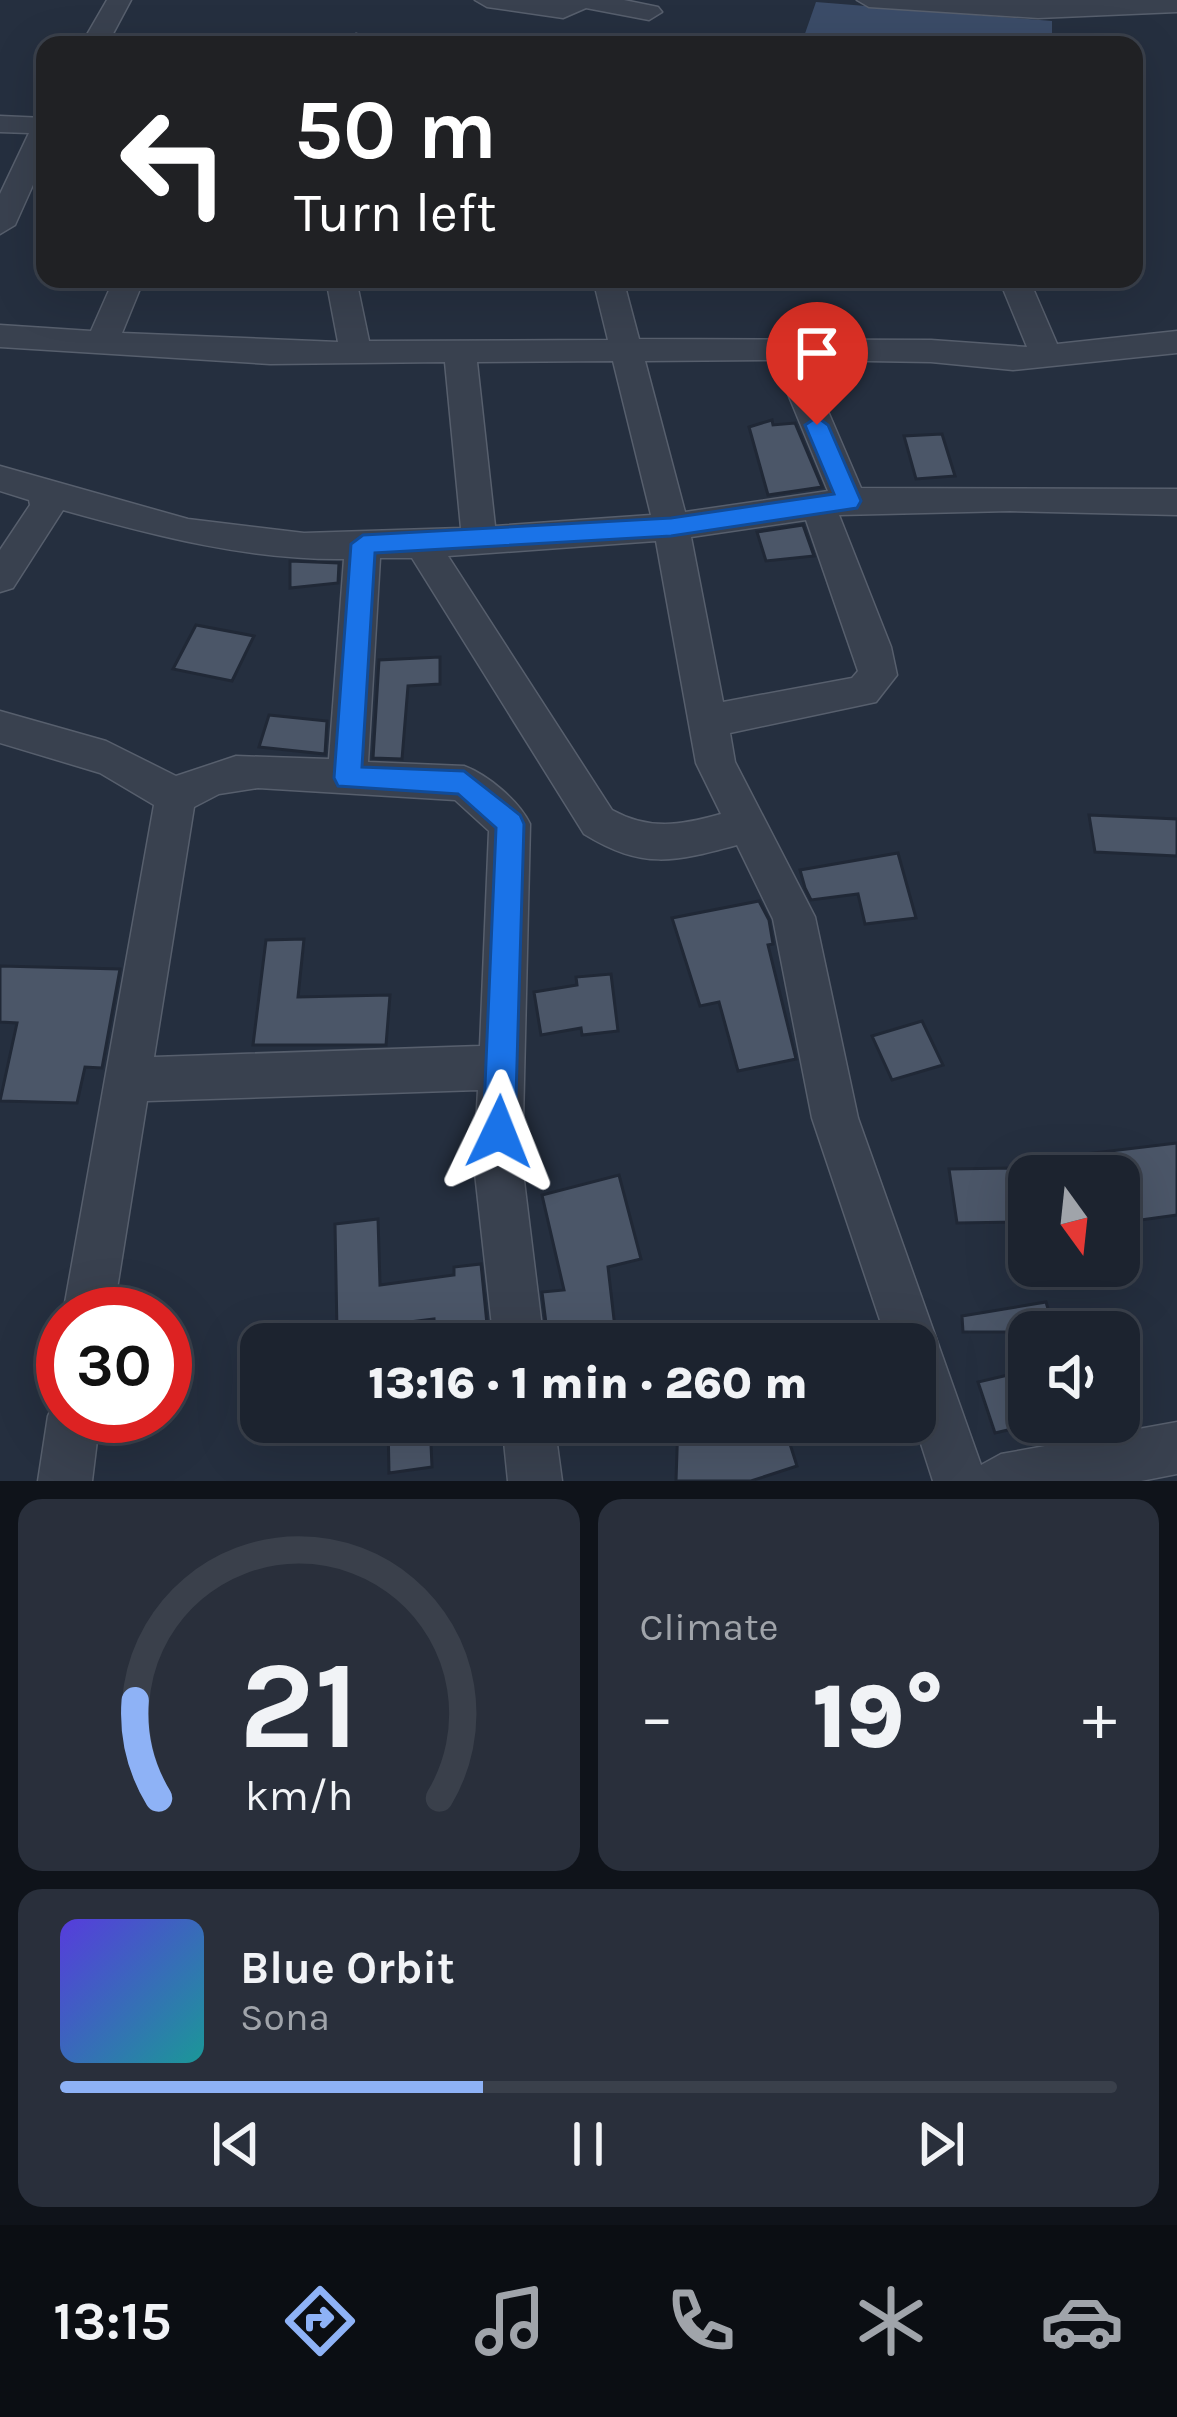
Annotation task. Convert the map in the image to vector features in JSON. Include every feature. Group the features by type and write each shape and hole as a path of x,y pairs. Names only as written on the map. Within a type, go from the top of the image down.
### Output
{"street":[{"path":"99,36 118,0"},
{"path":"487,0 563,10 582,0 648,13"},
{"path":"869,0 1067,18 1177,4"},
{"path":"0,124 36,126"},
{"path":"0,225 36,147"},
{"path":"101,345 125,288"},
{"path":"343,288 356,355"},
{"path":"610,288 671,527 716,763 794,916 835,1118 906,1323"},
{"path":"1018,288 1047,357"},
{"path":"0,336 101,345 356,355 785,349 1047,357 1177,342"},
{"path":"707,721 863,691 878,675 833,503 785,349"},
{"path":"460,354 479,537"},
{"path":"0,478 188,532 304,545 422,544 671,527 833,503 1010,498 1177,502"},
{"path":"0,578 48,506 45,492"},
{"path":"347,778 363,544"},
{"path":"422,544 598,822 627,842 656,847 747,825"},
{"path":"0,727 90,752 150,776 175,798"},
{"path":"92,1287 175,798 196,781 251,769 464,783 510,824 498,1164 517,1323"},
{"path":"126,1080 501,1067"},
{"path":"936,1411 960,1481"},
{"path":"64,1481 70,1443"},
{"path":"530,1443 535,1481"},
{"path":"1001,1481 1177,1448"}],"water":[{"path":"816,2 1052,21 1052,36 804,36"}],"building":[{"path":"772,420 773,425 795,423 822,487 768,495 749,427"},
{"path":"942,434 955,476 916,479 904,436"},
{"path":"803,525 814,556 766,561 757,532"},
{"path":"290,561 339,563 338,583 290,588"},
{"path":"196,625 254,636 232,681 173,669"},
{"path":"440,657 440,684 408,686 402,759 373,758 379,660"},
{"path":"269,715 327,721 325,754 259,747"},
{"path":"1089,815 1177,819 1177,856 1095,852"},
{"path":"898,853 916,918 865,924 858,894 811,900 800,870"},
{"path":"759,901 769,920 773,944 768,945 796,1059 738,1071 719,1002 700,1006 672,918"},
{"path":"304,939 298,997 390,995 386,1045 253,1045 266,940"},
{"path":"0,966 120,969 102,1068 85,1067 77,1103 0,1101 17,1023 0,1022"},
{"path":"611,974 618,1031 582,1035 581,1028 541,1035 534,992 577,985 576,977"},
{"path":"922,1021 943,1065 892,1080 872,1036"},
{"path":"1177,1143 1177,1215 1140,1220 1140,1155 1077,1155"},
{"path":"1008,1168 1008,1222 957,1223 949,1169"},
{"path":"619,1175 641,1259 608,1267 614,1323 546,1323 542,1292 564,1290 542,1195"},
{"path":"378,1219 380,1285 454,1275 454,1267 481,1264 487,1323 434,1323 434,1319 337,1323 335,1224"},
{"path":"1046,1302 1049,1311 1008,1311 1008,1332 963,1332 962,1316"},
{"path":"1008,1375 1008,1430 995,1433 978,1382"},
{"path":"388,1443 431,1443 432,1467 389,1473"},
{"path":"677,1443 790,1443 797,1466 751,1481 676,1481"}],"route":[{"path":"499,1132 510,824 464,783 347,778 363,544 671,527 849,501 817,425"}]}
